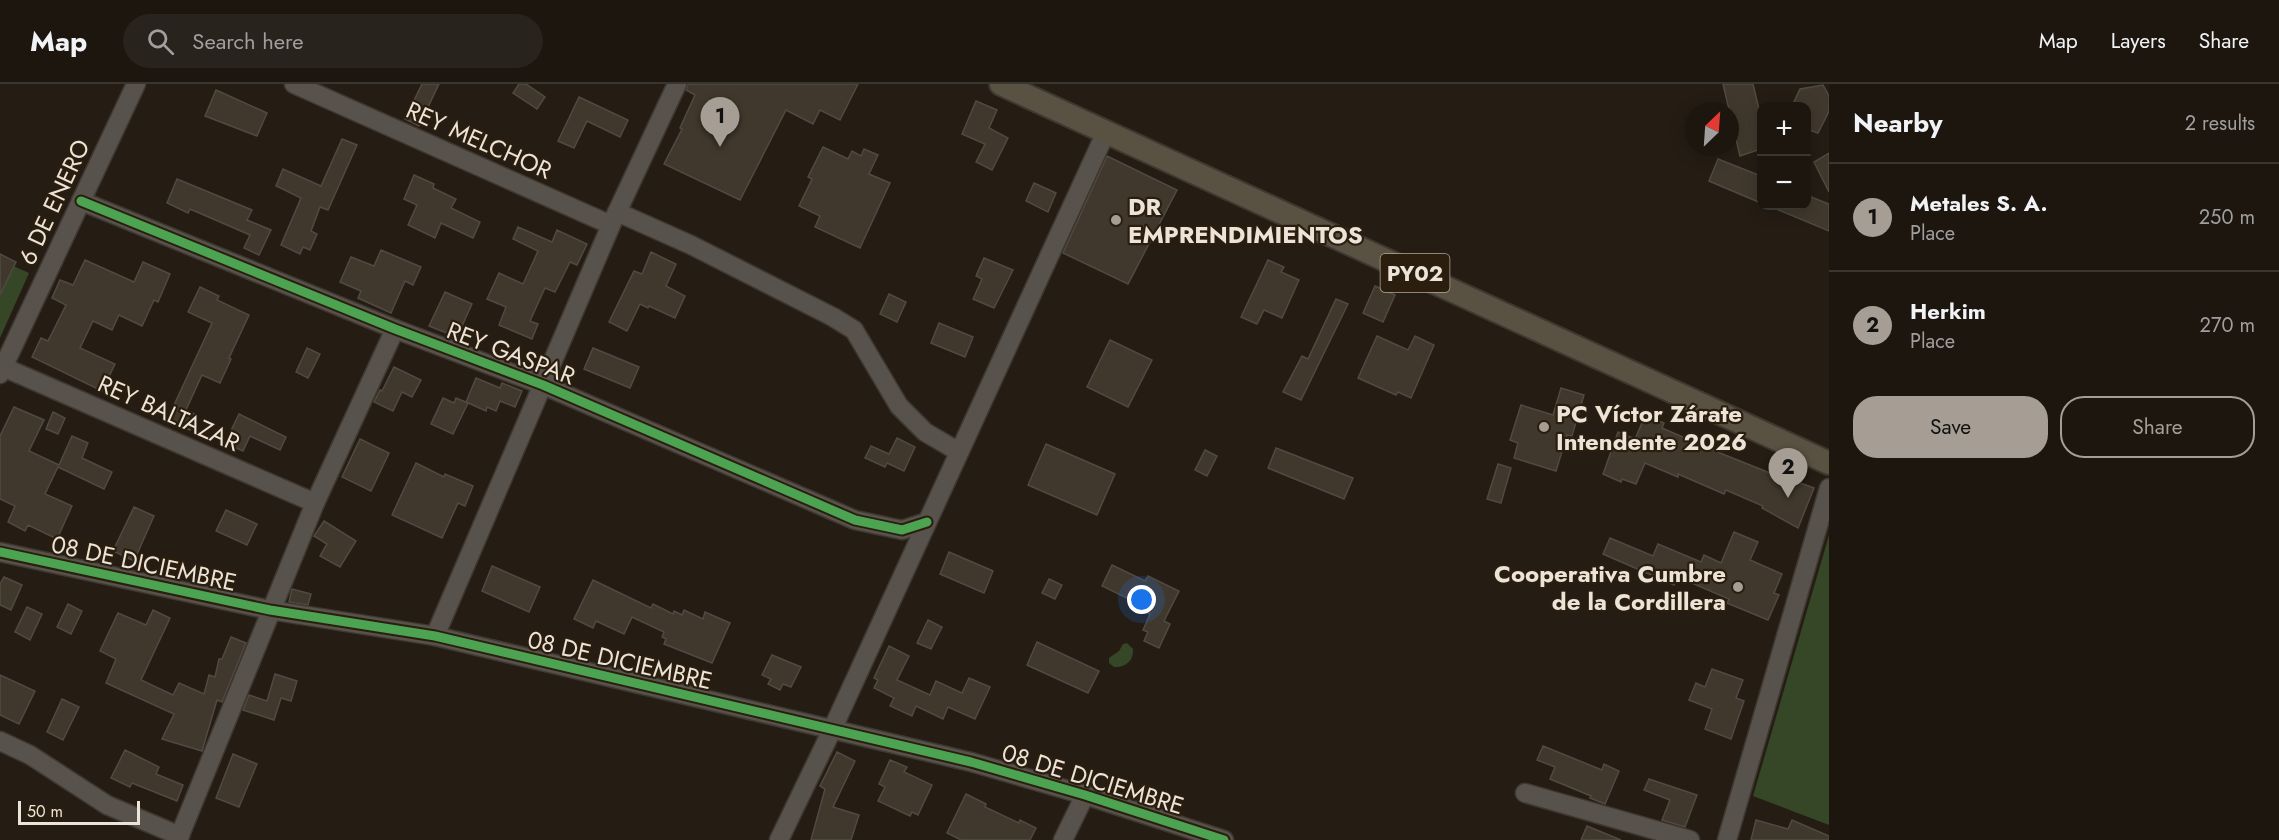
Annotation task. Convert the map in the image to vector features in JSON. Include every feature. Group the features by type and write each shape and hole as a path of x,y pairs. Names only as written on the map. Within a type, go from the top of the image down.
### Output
{"main road":[{"name":"PY02","path":"1001,84 1829,463"}],"street":[{"name":"6 DE ENERO","path":"2,370 136,84"},
{"name":"REY MELCHOR","path":"294,84 614,218 691,245 833,317 854,330 899,406 925,432 959,452"},
{"path":"435,636 614,218 677,84"},
{"path":"779,840 832,730 1106,132"},
{"name":"REY GASPAR","path":"81,201 395,329 543,385 855,520 902,530 927,522"},
{"path":"0,741 30,755 107,805 179,838 315,503 395,329"},
{"name":"REY BALTAZAR","path":"2,370 315,503"},
{"path":"1727,840 1829,488"},
{"name":"08 DE DICIEMBRE","path":"0,552 270,610 435,636 971,762 1085,795 1224,840"},
{"path":"1525,793 1690,840"},
{"path":"1063,840 1085,795"}],"green space":[{"path":"0,260 29,273 0,338"},
{"path":"1829,535 1829,825 1753,796"},
{"path":"1127,643 1133,649 1130,660 1125,665 1114,667 1109,663 1109,658"}],"building":[{"path":"422,84 439,84 419,126 405,119"},
{"path":"519,84 526,84 545,97 537,109 513,93"},
{"path":"688,84 858,84 840,120 820,110 813,124 786,110 740,200 664,164 682,129 680,128 695,95 686,90"},
{"path":"1723,84 1753,84 1757,102 1757,150 1740,156 1739,102 1727,102"},
{"path":"1823,85 1829,96 1829,111 1818,133 1811,131 1811,102 1794,102 1800,89"},
{"path":"216,90 267,113 257,136 205,116"},
{"path":"579,97 628,120 620,137 587,121 574,148 558,141"},
{"path":"976,101 997,110 989,128 1008,138 992,170 976,162 985,144 962,134"},
{"path":"342,139 357,145 328,210 320,207 311,231 317,234 310,250 303,247 300,254 281,245 301,198 276,186 283,169 321,186"},
{"path":"823,147 848,159 852,151 861,156 864,149 878,155 869,174 890,183 860,248 815,227 820,216 799,206 812,179 808,177"},
{"path":"1829,153 1829,192 1814,162"},
{"name":"DR EMPRENDIMIENTOS","path":"1107,156 1177,190 1128,284 1063,253"},
{"path":"1718,159 1757,174 1757,201 1709,181"},
{"path":"414,175 434,184 433,188 456,199 451,208 480,222 473,238 441,223 435,238 408,225 417,205 404,199"},
{"path":"177,179 252,210 247,220 271,230 259,255 244,248 250,235 190,209 188,213 167,203"},
{"path":"1034,183 1056,193 1048,212 1026,201"},
{"path":"1811,197 1829,204 1829,231 1779,210 1811,210"},
{"path":"518,227 552,242 557,230 587,244 577,265 570,262 555,292 545,288 530,321 538,324 532,339 499,325 506,307 487,299 499,273 523,284 538,251 513,239"},
{"path":"381,250 421,267 413,285 405,281 391,313 358,298 361,291 340,282 351,257 374,266"},
{"path":"651,252 676,264 666,286 685,296 675,318 640,304 627,331 609,322 634,271 642,274"},
{"path":"0,254 16,262 0,295"},
{"path":"984,258 1013,270 994,308 973,299 982,279 976,276"},
{"path":"85,260 134,282 143,262 170,274 158,302 154,300 142,326 119,315 112,330 93,321 80,348 115,364 102,391 32,357 41,338 48,341 66,305 52,298 60,280 73,285"},
{"path":"1268,260 1284,267 1281,272 1299,280 1282,318 1264,310 1257,324 1241,317"},
{"path":"1375,286 1395,295 1383,322 1363,313"},
{"path":"200,287 219,296 217,300 249,315 220,383 202,375 186,410 197,415 190,430 167,420 212,323 188,312"},
{"path":"445,292 472,304 457,337 429,326"},
{"path":"889,294 906,302 897,322 880,314"},
{"path":"1336,299 1348,304 1301,400 1283,392 1302,356 1308,359"},
{"path":"939,323 973,337 965,357 931,343"},
{"path":"1377,336 1408,350 1415,336 1434,345 1411,398 1398,392 1396,395 1358,378"},
{"path":"1110,340 1152,360 1128,407 1087,387"},
{"path":"307,348 320,354 308,378 296,372"},
{"path":"593,348 639,367 630,388 584,369"},
{"path":"394,367 421,380 412,397 402,392 393,411 374,402"},
{"path":"476,378 500,388 502,383 522,391 515,407 500,401 496,411 487,407 486,411 466,402"},
{"name":"PC Víctor Zárate Intendente 2026","path":"1561,388 1584,395 1572,436 1567,435 1556,471 1514,458 1518,443 1510,440 1521,405 1553,415"},
{"path":"443,398 454,403 456,398 468,403 453,434 431,424"},
{"path":"14,407 44,420 29,451 59,465 72,436 88,443 82,458 112,472 104,489 58,467 45,494 72,506 57,539 28,525 25,531 8,522 15,506 0,499 0,436"},
{"path":"53,412 65,418 58,434 46,429"},
{"path":"239,414 286,437 280,450 250,436 243,451 225,443"},
{"path":"1645,416 1664,423 1662,428 1715,451 1814,488 1798,528 1762,508 1763,506 1726,490 1724,494 1678,474 1678,477 1645,463 1636,484 1622,479 1621,482 1603,474 1618,432 1635,439"},
{"path":"897,438 915,447 904,471 887,463 885,467 865,458 871,446 889,454"},
{"path":"360,439 389,453 371,491 342,477"},
{"path":"1046,444 1115,474 1097,515 1028,485"},
{"path":"1276,448 1353,478 1344,499 1268,468"},
{"path":"1205,450 1217,456 1207,476 1195,470"},
{"path":"416,463 444,477 445,474 473,486 465,506 458,503 442,538 392,515"},
{"path":"1498,464 1511,468 1501,503 1487,499"},
{"path":"134,507 154,516 134,561 113,551"},
{"path":"226,510 257,524 247,545 216,531"},
{"path":"324,521 356,541 340,567 320,556 327,544 314,536"},
{"path":"1734,532 1758,542 1750,560 1782,574 1774,593 1779,595 1768,620 1727,603 1729,599 1678,577 1674,585 1603,554 1610,538 1653,556 1658,544 1701,562 1704,555 1721,563"},
{"path":"949,552 993,571 984,593 940,574"},
{"path":"1112,565 1145,581 1148,576 1179,591 1164,621 1170,624 1159,648 1144,641 1148,632 1143,630 1150,614 1133,606 1135,602 1102,586"},
{"path":"492,566 540,587 529,612 482,591"},
{"path":"4,577 22,585 11,610 0,605 0,584"},
{"path":"1049,579 1062,585 1055,599 1042,593"},
{"path":"593,580 651,608 653,604 673,614 674,611 682,615 684,610 703,619 705,612 730,623 712,663 664,644 666,639 662,637 664,632 632,617 624,634 596,621 593,628 574,619"},
{"path":"292,589 311,594 308,605 289,602"},
{"path":"68,604 82,611 71,634 57,627"},
{"path":"27,607 42,614 30,640 15,632"},
{"path":"153,610 170,618 141,680 173,695 179,683 204,694 209,675 215,677 219,659 222,659 231,637 246,643 222,702 217,700 202,751 162,739 174,714 106,683 116,659 100,651 118,613 146,625"},
{"path":"928,620 942,627 931,649 917,643"},
{"path":"1037,642 1099,671 1088,693 1027,665"},
{"path":"889,646 909,656 897,680 930,695 936,681 962,693 969,678 990,687 975,719 948,707 943,719 916,706 912,716 890,706 894,698 874,688 878,680 874,678"},
{"path":"772,655 801,667 791,687 783,684 780,690 768,684 771,679 762,675"},
{"path":"1712,669 1743,680 1736,698 1744,701 1731,739 1705,729 1712,709 1689,700 1696,683 1705,687"},
{"path":"275,674 297,681 291,701 281,698 274,720 243,710 249,695 267,701"},
{"path":"0,675 35,691 19,724 0,715"},
{"path":"62,699 79,707 63,740 47,732"},
{"path":"1543,746 1602,770 1604,764 1619,771 1605,804 1550,779 1555,767 1537,760"},
{"path":"125,750 159,767 156,774 183,785 177,801 132,783 130,787 111,778"},
{"path":"837,752 855,761 833,807 859,815 851,840 811,840 825,789 820,786"},
{"path":"233,754 257,764 239,807 216,798"},
{"path":"890,760 907,767 904,772 932,785 918,815 912,812 910,816 878,801 885,787 879,784"},
{"path":"1649,779 1697,795 1685,827 1662,820 1670,800 1644,790"},
{"path":"966,794 986,804 985,807 1019,823 1020,820 1036,828 1030,840 961,840 947,833"},
{"path":"1756,820 1788,829 1792,820 1829,836 1829,840 1751,840"},
{"path":"1587,826 1621,840 1581,840"}],"cycle path":[{"path":"81,201 395,329 543,385 855,520 902,530 927,522"},
{"path":"0,552 270,610 435,636 971,762 1085,795 1224,840"}],"place":[{"name":"Metales S. A.","path":"720,147"},
{"name":"DR EMPRENDIMIENTOS","path":"1116,220"},
{"name":"PC Víctor Zárate Intendente 2026","path":"1544,427"},
{"name":"Herkim","path":"1788,498"},
{"name":"Cooperativa Cumbre de la Cordillera","path":"1738,587"}]}
